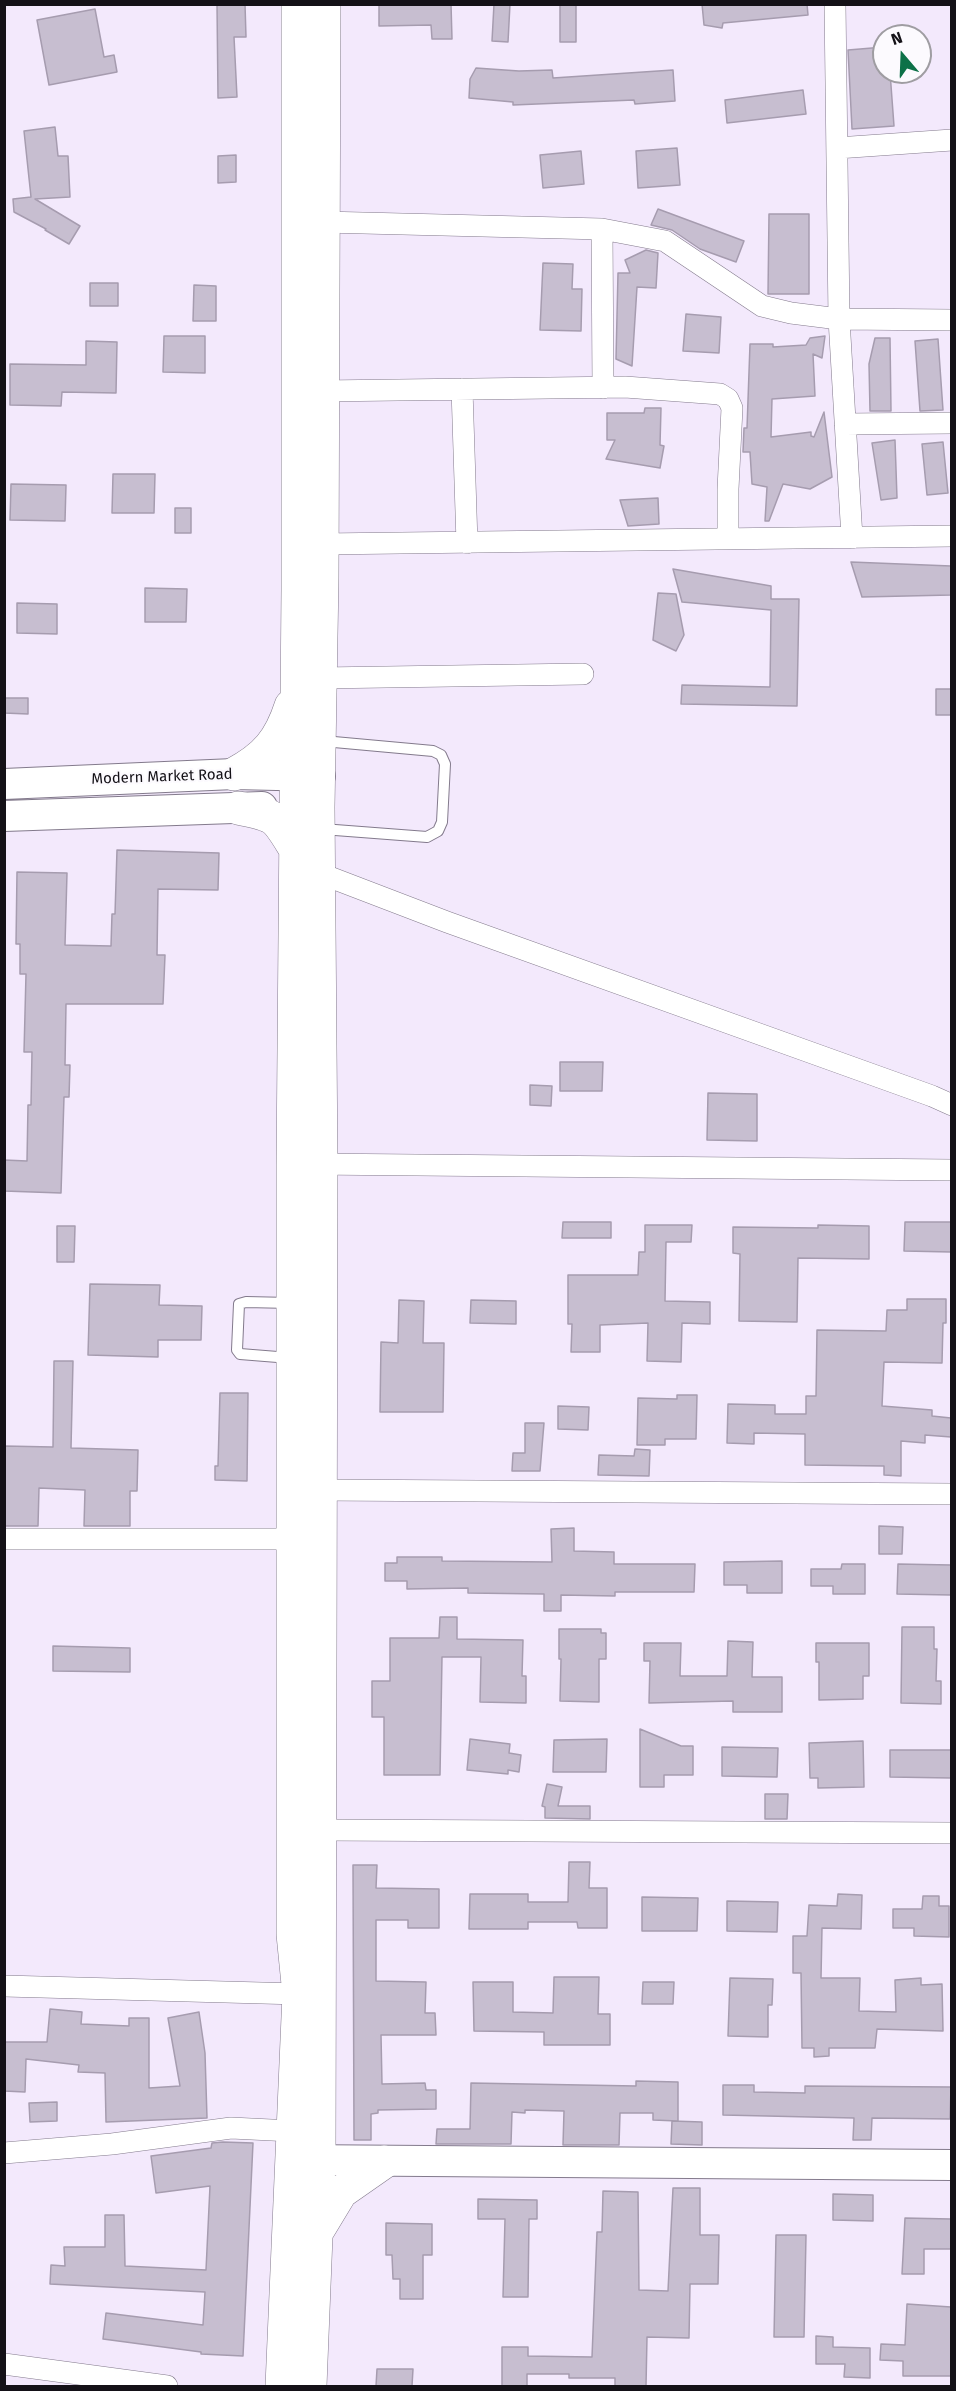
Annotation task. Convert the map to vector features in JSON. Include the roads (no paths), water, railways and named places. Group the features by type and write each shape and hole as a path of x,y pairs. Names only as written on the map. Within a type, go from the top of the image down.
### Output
{"main road":[{"path":"282,2386 301,2151 319,1830 321,1490 307,1164 309,684 298,4"},
{"path":"310,2386 315,2234 301,2151 298,1994 293,1934 293,1303 307,1164 319,873 307,807 320,740 309,684 322,544 324,4"},
{"path":"234,774 264,755 278,738 309,684"},
{"path":"238,808 267,814 279,823 307,807"},
{"path":"315,2234 341,2192 384,2162"}],"street":[{"path":"835,4 839,319 852,538"},
{"path":"837,148 951,140"},
{"path":"323,222 602,229 665,241 762,306 791,313 839,319 951,320"},
{"path":"602,229 603,388"},
{"path":"322,391 603,388 720,394 728,399 732,408 728,539"},
{"path":"462,389 467,543"},
{"path":"845,424 951,423"},
{"path":"322,544 951,536"},
{"path":"309,684 584,674"},
{"name":"Modern Market Road","path":"4,783 234,774 307,807"},
{"path":"4,816 307,807"},
{"path":"319,873 447,922 921,1092 951,1105"},
{"path":"307,1164 951,1170"},
{"path":"321,1490 951,1494"},
{"path":"4,1539 293,1539"},
{"path":"319,1830 951,1833"},
{"path":"4,1986 298,1994"},
{"path":"4,2153 112,2144 231,2128 301,2151 384,2162 951,2164"},
{"path":"4,2364 167,2386"}],"lane":[{"path":"307,807 427,837 438,831 442,822 445,764 441,755 433,752 320,740"},
{"path":"293,1303 246,1302 238,1304 237,1350 240,1354 293,1359"}]}
